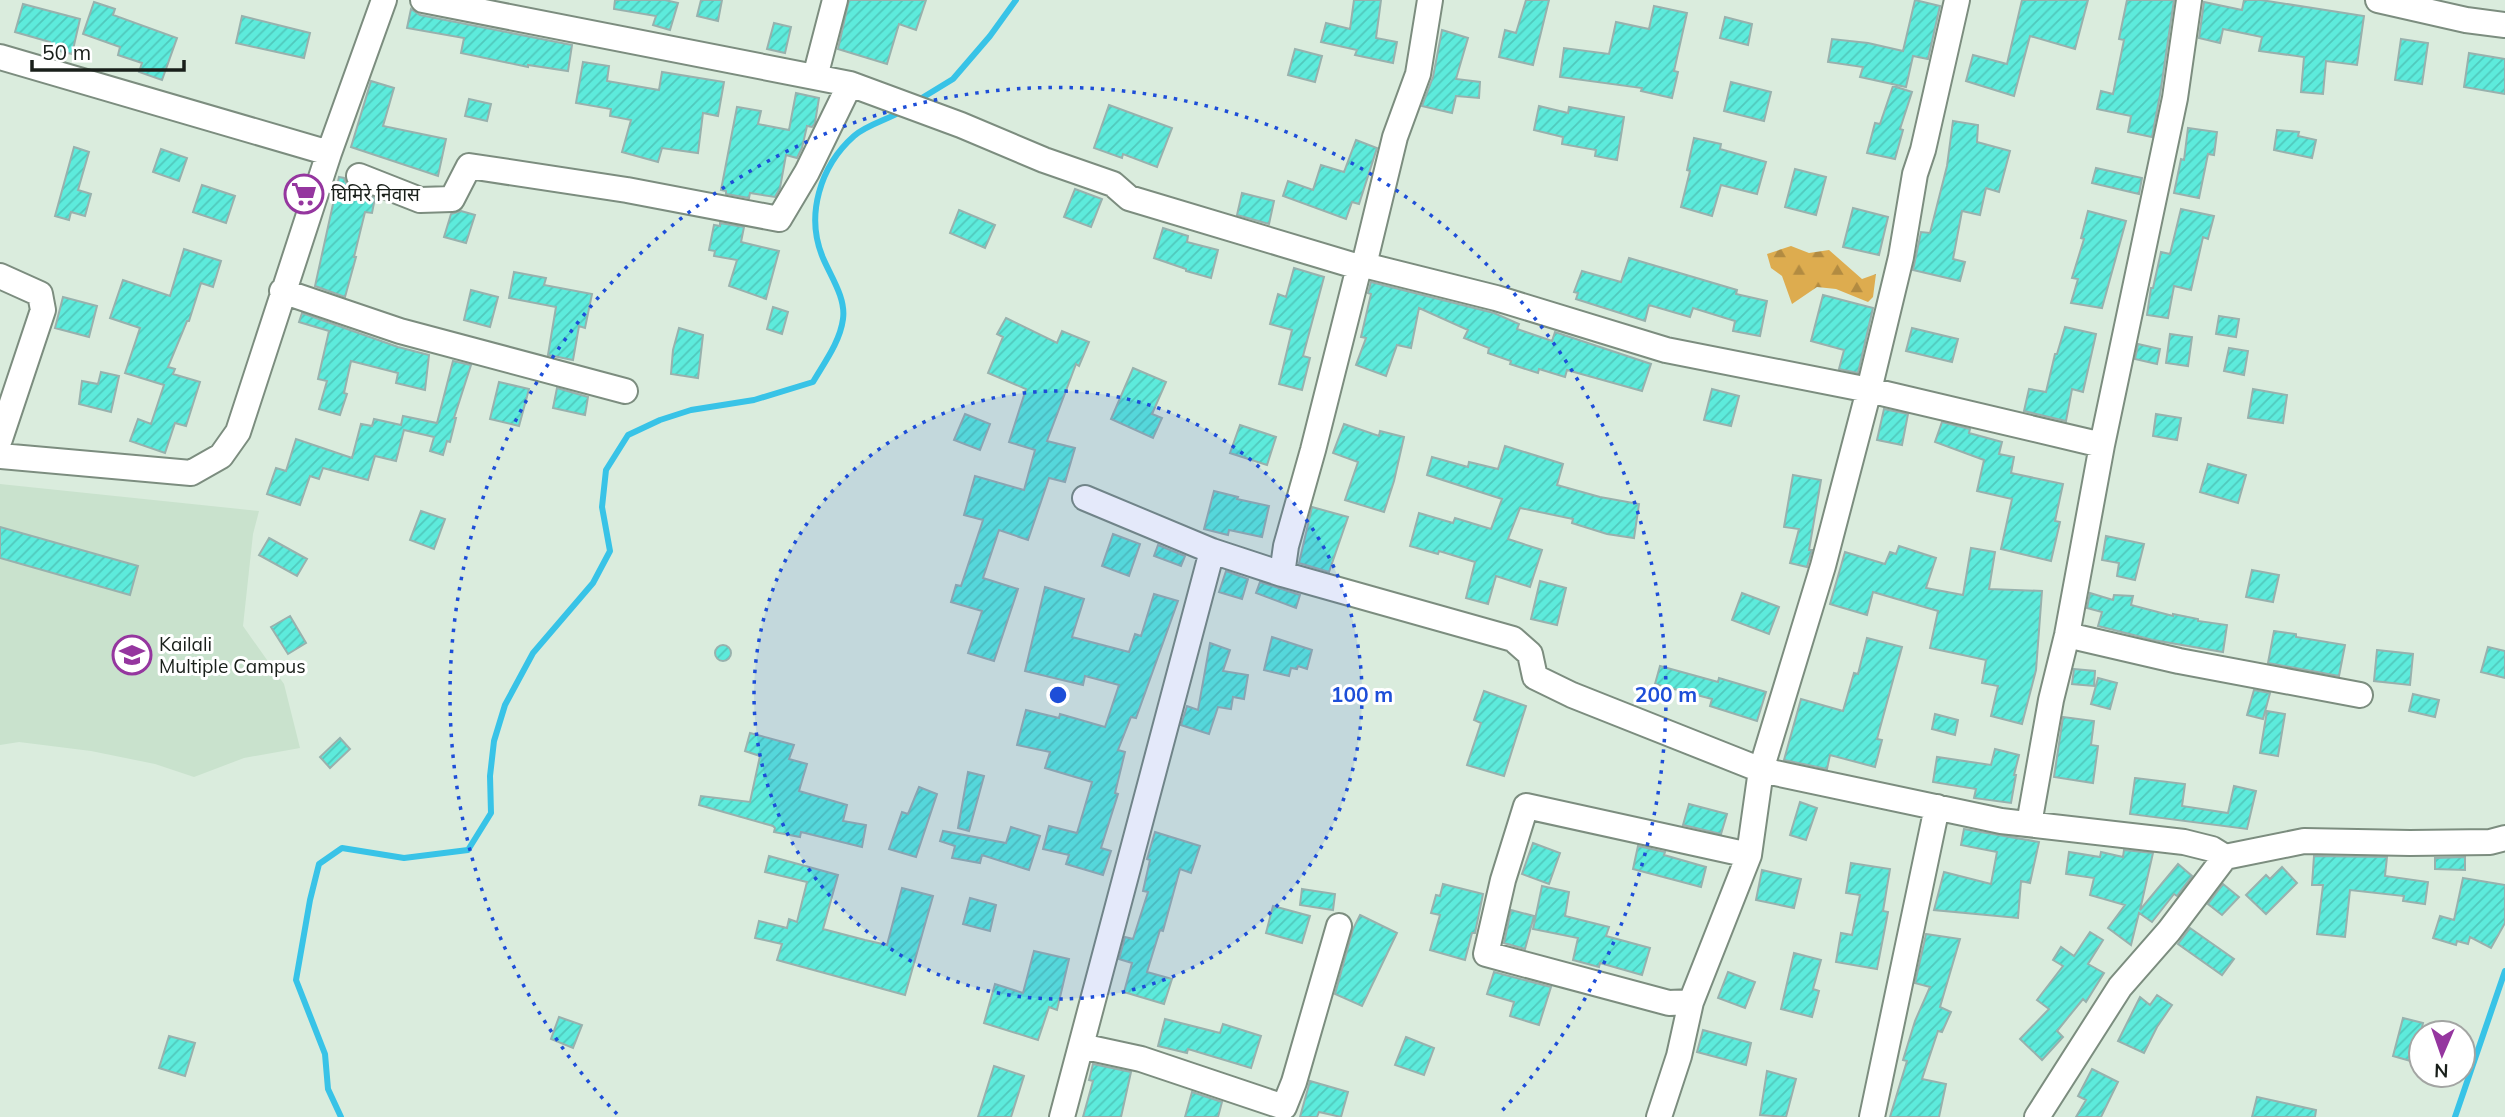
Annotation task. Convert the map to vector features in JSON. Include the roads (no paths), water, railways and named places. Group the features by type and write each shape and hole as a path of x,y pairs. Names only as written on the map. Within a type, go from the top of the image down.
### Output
{"street":[{"path":"0,456 191,473 221,456 238,432 282,291 384,0"},
{"path":"423,0 850,84 1113,184 1129,198 1362,266 1496,298 1666,350 1869,390 2102,445"},
{"path":"814,77 835,0"},
{"path":"1282,574 1286,546 1314,450 1395,137 1418,74 1430,0"},
{"path":"1658,1117 1679,1056 1691,1002 1749,855 1761,769 1823,566 1869,390 1900,257 1915,174 1923,150 1957,0"},
{"path":"2029,824 2102,445 2175,98 2189,0"},
{"path":"2378,0 2466,20 2505,25"},
{"path":"0,57 329,153"},
{"path":"359,176 420,200 452,200 469,166 627,190 779,219 807,172 850,84"},
{"path":"0,276 40,294 43,310 0,439"},
{"path":"282,291 400,331 625,391"},
{"path":"1085,498 1212,551 1282,574 1513,639 1530,654 1535,677 1585,700 1761,769 2001,821 2184,842 2212,849 2225,857"},
{"path":"1062,1117 1212,551"},
{"path":"2067,635 2179,661 2360,695"},
{"path":"1691,1002 1669,1003 1486,954 1503,880 1526,806 1749,855"},
{"path":"1872,1117 1937,807"},
{"path":"2037,1117 2120,987 2169,931 2225,857 2304,841 2410,844 2490,842 2505,838"},
{"path":"1081,1046 1141,1059 1284,1107 1294,1082 1339,926"}],"waterway":[{"path":"917,101 953,79 990,36 1016,0"},
{"path":"341,1117 328,1089 325,1054 296,980 319,864 342,848 404,858 468,850 491,813 490,776 494,741 505,705 533,653 593,583 610,551 602,507 606,470 628,435 660,420 691,410 754,400 813,382 839,336 843,319 840,295 818,242 815,225 819,192 832,162 854,136 902,111"},
{"path":"2455,1117 2505,971"}],"place":[{"name":"घिमिरे निवास","path":"304,194"},
{"name":"Kailali Multiple Campus","path":"132,655"}]}
